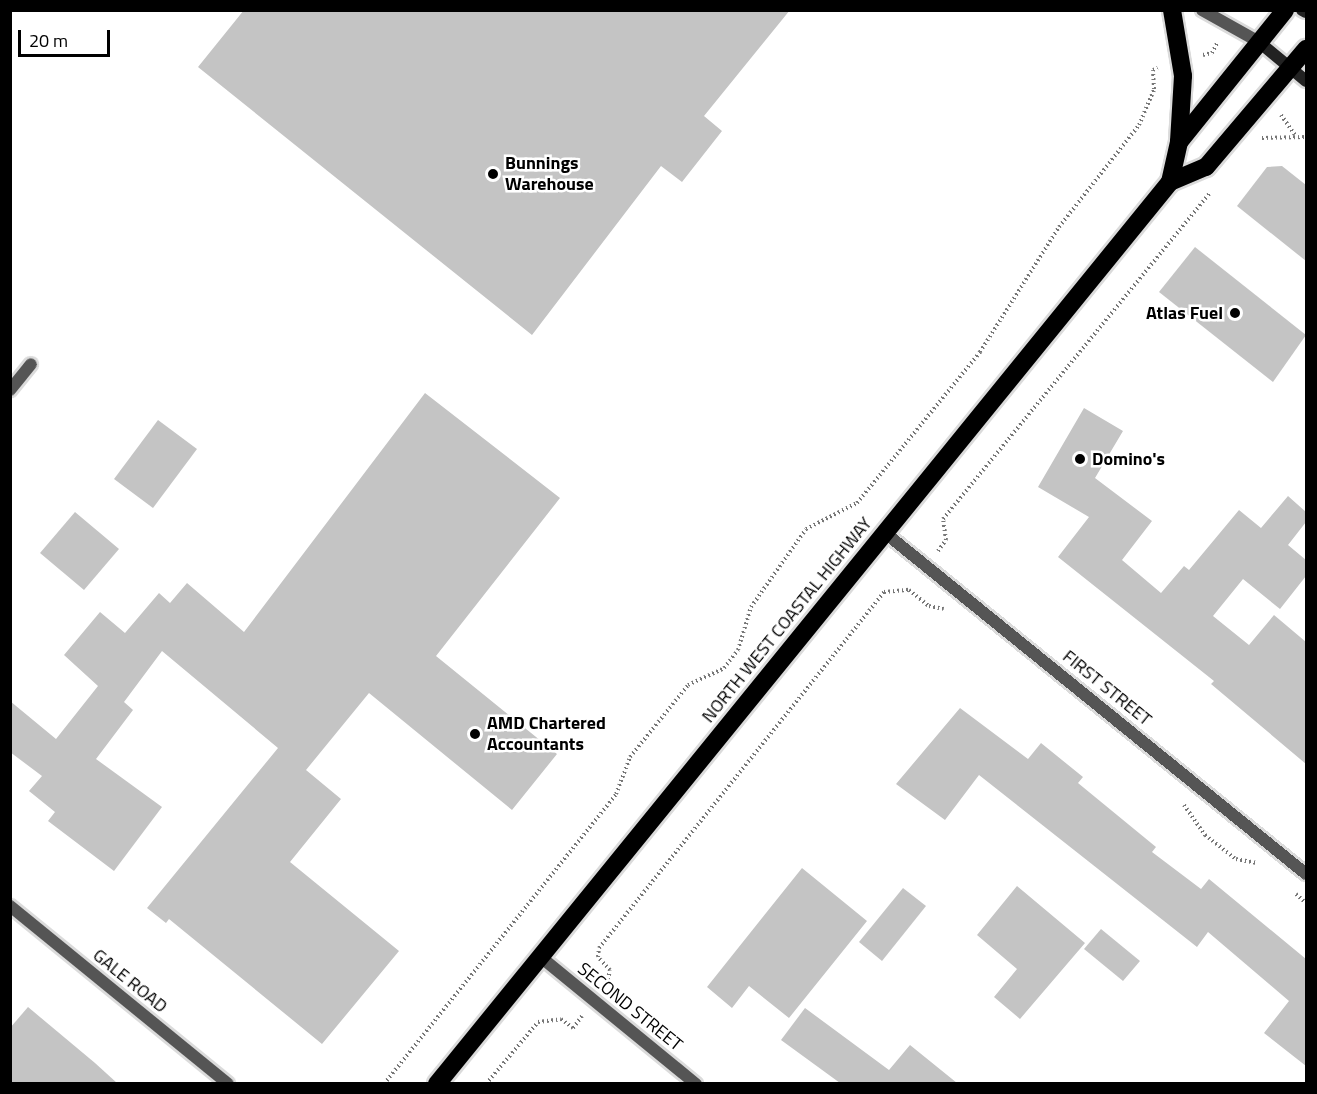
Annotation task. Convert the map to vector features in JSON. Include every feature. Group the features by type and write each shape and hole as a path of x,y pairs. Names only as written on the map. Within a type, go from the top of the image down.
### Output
{"highway":[{"path":"1173,10 1184,76 1177,116 1179,142"},
{"name":"NORTH WEST COASTAL HIGHWAY","path":"437,1083 542,958 884,532 1170,182 1179,142 1285,10"},
{"name":"NORTH WEST COASTAL HIGHWAY","path":"1170,182 1206,167 1306,49"}],"street":[{"path":"1202,10 1258,42 1306,81"},
{"path":"1302,10 1306,12"},
{"path":"10,390 31,364"},
{"name":"FIRST STREET","path":"884,532 1306,873"},
{"name":"GALE ROAD","path":"10,906 228,1083"},
{"name":"SECOND STREET","path":"542,958 696,1083"}],"path":[{"path":"384,1083 616,794 630,757 688,685 724,668 738,650 751,607 806,529 857,503 980,352 1059,227 1139,125 1154,89 1153,70 1161,68"},
{"path":"1254,141 1306,137"},
{"path":"946,540 943,519 1216,187"},
{"path":"611,980 610,970 597,957 599,948 884,592 909,590"},
{"path":"486,1083 538,1022 561,1019 573,1028"}],"building":[{"name":"Bunnings Warehouse","path":"244,10 790,10 704,116 722,131 682,182 661,166 532,335 198,67"},
{"path":"1282,166 1306,185 1306,261 1237,206 1267,167"},
{"path":"1195,247 1306,335 1273,382 1159,292"},
{"path":"425,393 560,498 436,656 557,754 512,810 369,693 306,770 341,799 290,862 399,951 322,1044 169,919 166,923 147,908 278,748 162,651 124,702 133,710 96,759 162,807 114,871 48,821 55,812 29,791 42,776 10,752 10,701 56,739 98,686 64,655 100,612 125,633 159,593 170,603 187,583 244,632"},
{"path":"1084,408 1123,431 1095,478 1152,521 1122,560 1161,593 1184,566 1189,570 1239,510 1261,528 1288,496 1306,512 1306,522 1288,545 1306,560 1306,576 1280,609 1243,579 1213,616 1249,645 1274,615 1306,642 1306,764 1211,684 1214,681 1058,557 1089,517 1038,487"},
{"path":"158,420 197,449 153,508 114,479"},
{"path":"75,512 119,549 84,590 40,553"},
{"path":"960,708 1028,759 1041,743 1083,777 1078,783 1156,847 1152,852 1201,889 1209,879 1306,959 1306,1066 1264,1033 1289,1001 1208,932 1197,947 979,775 945,820 896,784"},
{"path":"802,868 867,921 789,1018 749,986 732,1008 707,987"},
{"path":"1017,886 1085,943 1020,1019 994,997 1017,969 977,935"},
{"path":"903,888 926,906 882,961 859,942"},
{"path":"1101,929 1140,961 1123,981 1084,949"},
{"path":"28,1007 117,1083 10,1083 10,1028"},
{"path":"805,1008 889,1070 910,1045 957,1083 840,1083 781,1040"}],"place":[{"name":"Bunnings Warehouse","path":"493,174"},
{"name":"Atlas Fuel","path":"1235,313"},
{"name":"Domino's","path":"1080,459"},
{"name":"AMD Chartered Accountants","path":"475,734"}]}
